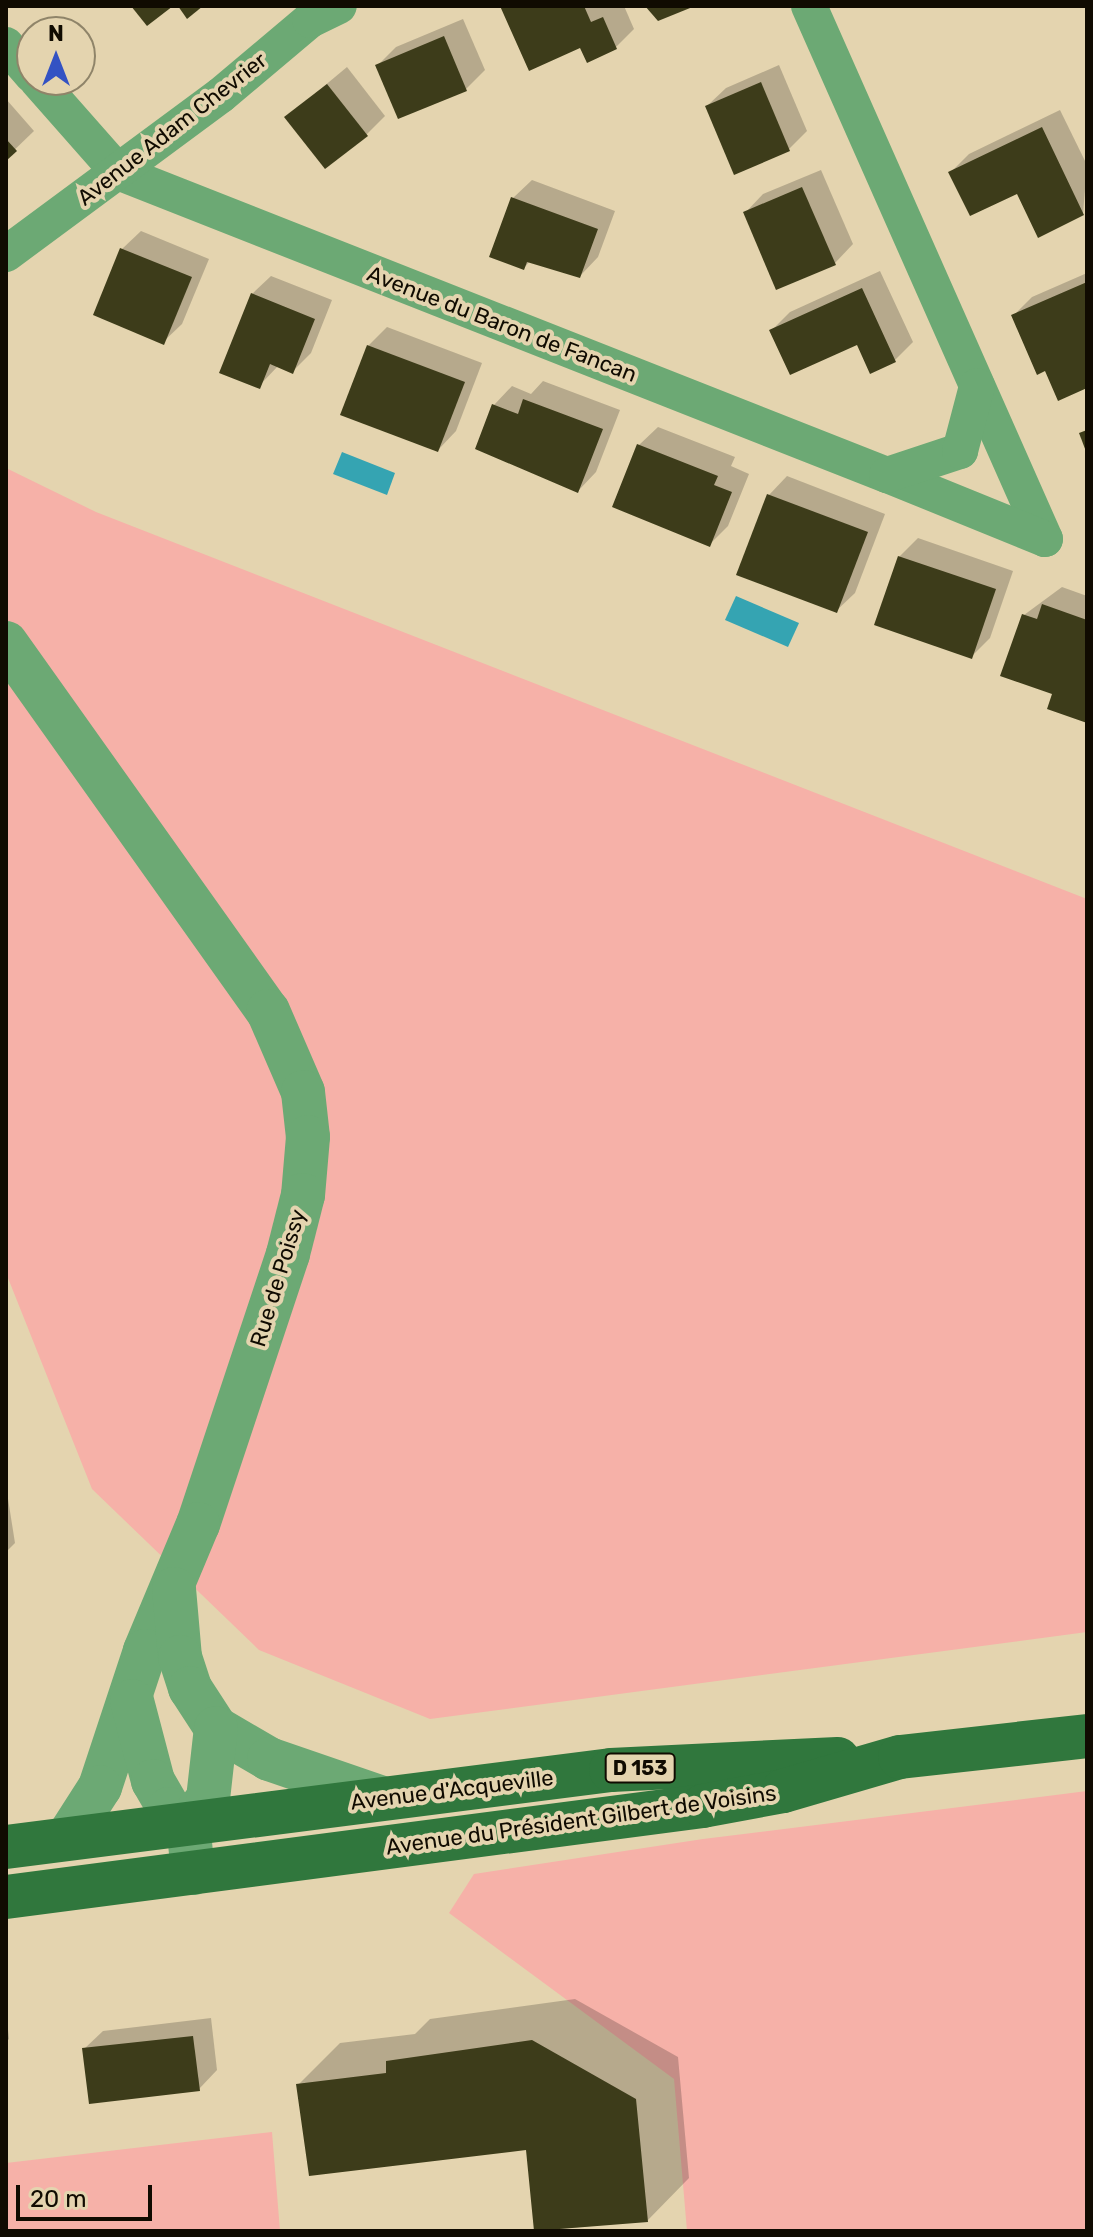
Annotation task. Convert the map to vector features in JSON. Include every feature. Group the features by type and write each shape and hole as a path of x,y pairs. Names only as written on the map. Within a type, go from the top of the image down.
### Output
{"main road":[{"name":"Avenue du Président Gilbert de Voisins","path":"193,1873 748,1800 900,1757 1087,1736"},
{"name":"Avenue d'Acqueville","path":"6,1847 611,1770 900,1757"},
{"name":"D 153","path":"6,1897 193,1873"}],"street":[{"name":"Avenue du Baron de Fancan","path":"118,172 1045,539 809,6"},
{"name":"Avenue Adam Chevrier","path":"6,254 118,172 316,11"},
{"path":"51,96 118,172"},
{"path":"887,475 960,451 977,386"},
{"name":"Rue de Poissy","path":"6,643 228,950 283,1038 303,1092 308,1137 303,1195 288,1254 174,1589 131,1694 100,1787 68,1837"},
{"path":"174,1589 180,1657 190,1688 216,1728 269,1759 382,1798"},
{"path":"131,1694 144,1760 169,1809 188,1823"},
{"path":"193,1873 188,1823 208,1799 216,1728"}],"shaded area":[{"path":"6,468 96,512 1087,899 1087,1632 430,1719 259,1650 92,1489 6,1273"},
{"path":"1087,1791 1087,2231 687,2231 674,2079 449,1913 474,1874 703,1839"},
{"path":"272,2132 280,2231 6,2231 6,2163"}],"water":[{"path":"342,452 395,473 387,495 333,474"},
{"path":"736,596 799,623 788,647 725,620"}],"building":[{"path":"131,6 173,6 147,26"},
{"path":"178,6 203,6 187,19"},
{"path":"500,6 584,6 591,22 603,17 617,49 587,63 580,48 529,71"},
{"path":"645,6 695,6 658,21"},
{"path":"444,36 467,91 398,119 375,65"},
{"path":"761,82 790,151 734,175 705,106"},
{"path":"327,84 368,136 325,169 284,117"},
{"path":"1042,127 1084,215 1038,238 1017,194 970,216 948,172"},
{"path":"6,139 17,151 6,161"},
{"path":"802,187 836,265 776,290 743,212"},
{"path":"511,197 598,229 580,278 527,262 524,270 489,257"},
{"path":"120,248 192,277 164,345 93,315"},
{"path":"1087,282 1087,388 1058,401 1045,371 1037,375 1011,315"},
{"path":"862,288 896,362 870,374 857,345 790,375 769,330"},
{"path":"251,293 315,319 293,374 270,364 260,389 219,373"},
{"path":"367,345 465,382 438,452 340,415"},
{"path":"523,399 603,429 578,493 475,449 492,404 518,414"},
{"path":"1087,430 1087,454 1079,433"},
{"path":"637,444 718,476 714,485 732,492 710,547 612,507"},
{"path":"767,494 868,532 837,613 736,575"},
{"path":"898,556 996,589 972,659 874,625"},
{"path":"1042,604 1087,620 1087,723 1047,709 1052,694 1000,676 1022,614 1037,619"},
{"path":"193,2036 200,2091 89,2104 82,2048"},
{"path":"532,2040 636,2099 648,2222 534,2231 526,2150 309,2176 296,2084 386,2073 386,2061"}]}
